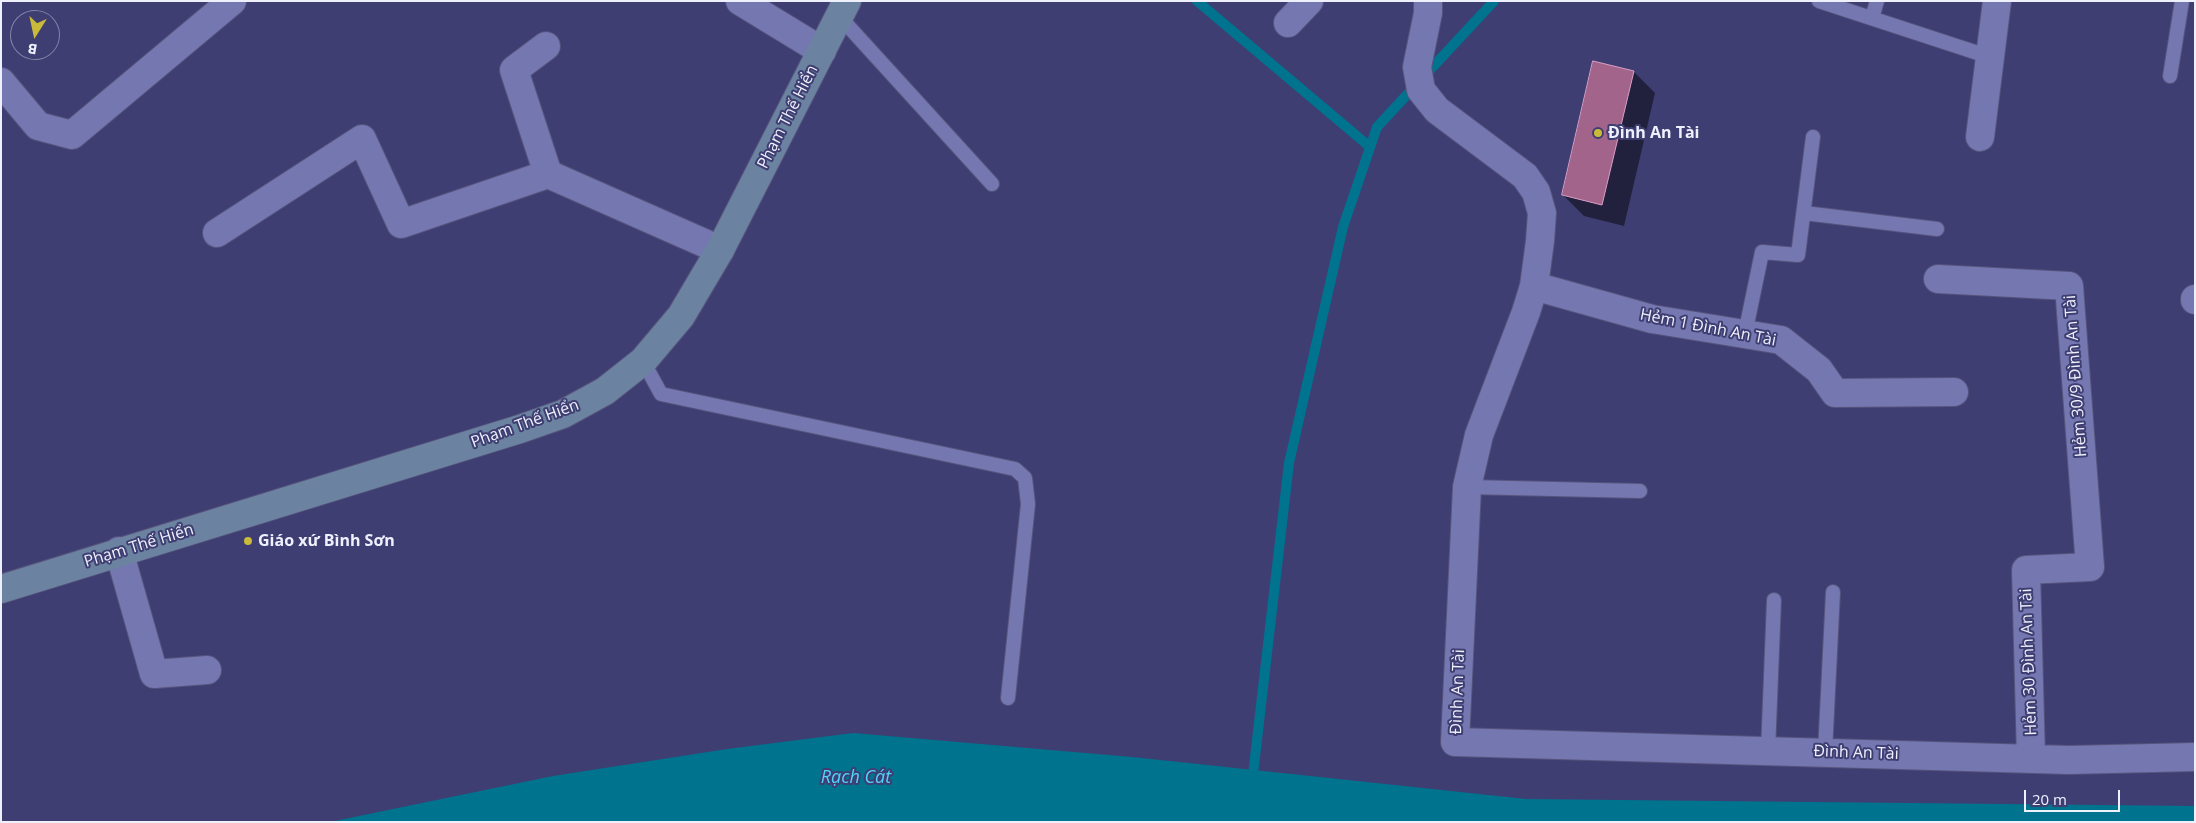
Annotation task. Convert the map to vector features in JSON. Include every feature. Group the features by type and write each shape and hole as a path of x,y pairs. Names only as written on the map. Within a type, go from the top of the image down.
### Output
{"main road":[{"name":"Phạm Thế Hiển","path":"1,589 119,551 520,430 562,414 605,391 643,361 681,316 720,250 843,9"}],"street":[{"path":"1,82 38,126 72,136 232,1"},
{"path":"740,1 822,51"},
{"path":"1288,23 1309,1"},
{"name":"Đình An Tài","path":"1428,1 1428,13 1417,67 1421,90 1437,110 1525,176 1536,192 1542,214 1534,286 1479,435 1467,487 1455,742 2069,760 2195,757"},
{"path":"1980,138 1997,1"},
{"path":"546,46 514,70 548,174"},
{"path":"218,233 362,139 401,224 548,174 720,250"},
{"name":"Hẻm 30/9 Đình An Tài","path":"1938,279 2069,286 2090,566"},
{"name":"Hẻm 1 Đình An Tài","path":"1534,286 1652,319 1781,340 1819,370 1835,393 1954,392"},
{"path":"119,551 154,674 207,670"},
{"name":"Hẻm 30 Đình An Tài","path":"2031,758 2026,570 2090,566"}],"lane":[{"path":"1819,1 1990,57"},
{"path":"1872,18 1877,1"},
{"path":"2170,76 2182,1"},
{"path":"843,9 992,184"},
{"path":"1745,334 1762,252 1798,255 1813,137"},
{"path":"1804,213 1937,229"},
{"path":"643,361 661,394 1015,469 1026,478 1028,504 1008,698"},
{"path":"1467,487 1640,491"},
{"path":"1825,752 1833,592"},
{"path":"1768,751 1774,600"}],"water":[{"name":"Rạch Cát","path":"853,733 1132,757 1526,799 2195,806 2195,822 330,822 553,776 727,749"}],"building":[{"name":"Đình An Tài","path":"1593,61 1634,71 1602,205 1562,195"}],"waterway":[{"path":"1197,1 1370,147"},
{"path":"1252,783 1289,463 1343,227 1377,127 1494,1"}],"place":[{"name":"Đình An Tài","path":"1598,133"},
{"name":"Giáo xứ Bình Sơn","path":"248,541"}]}
